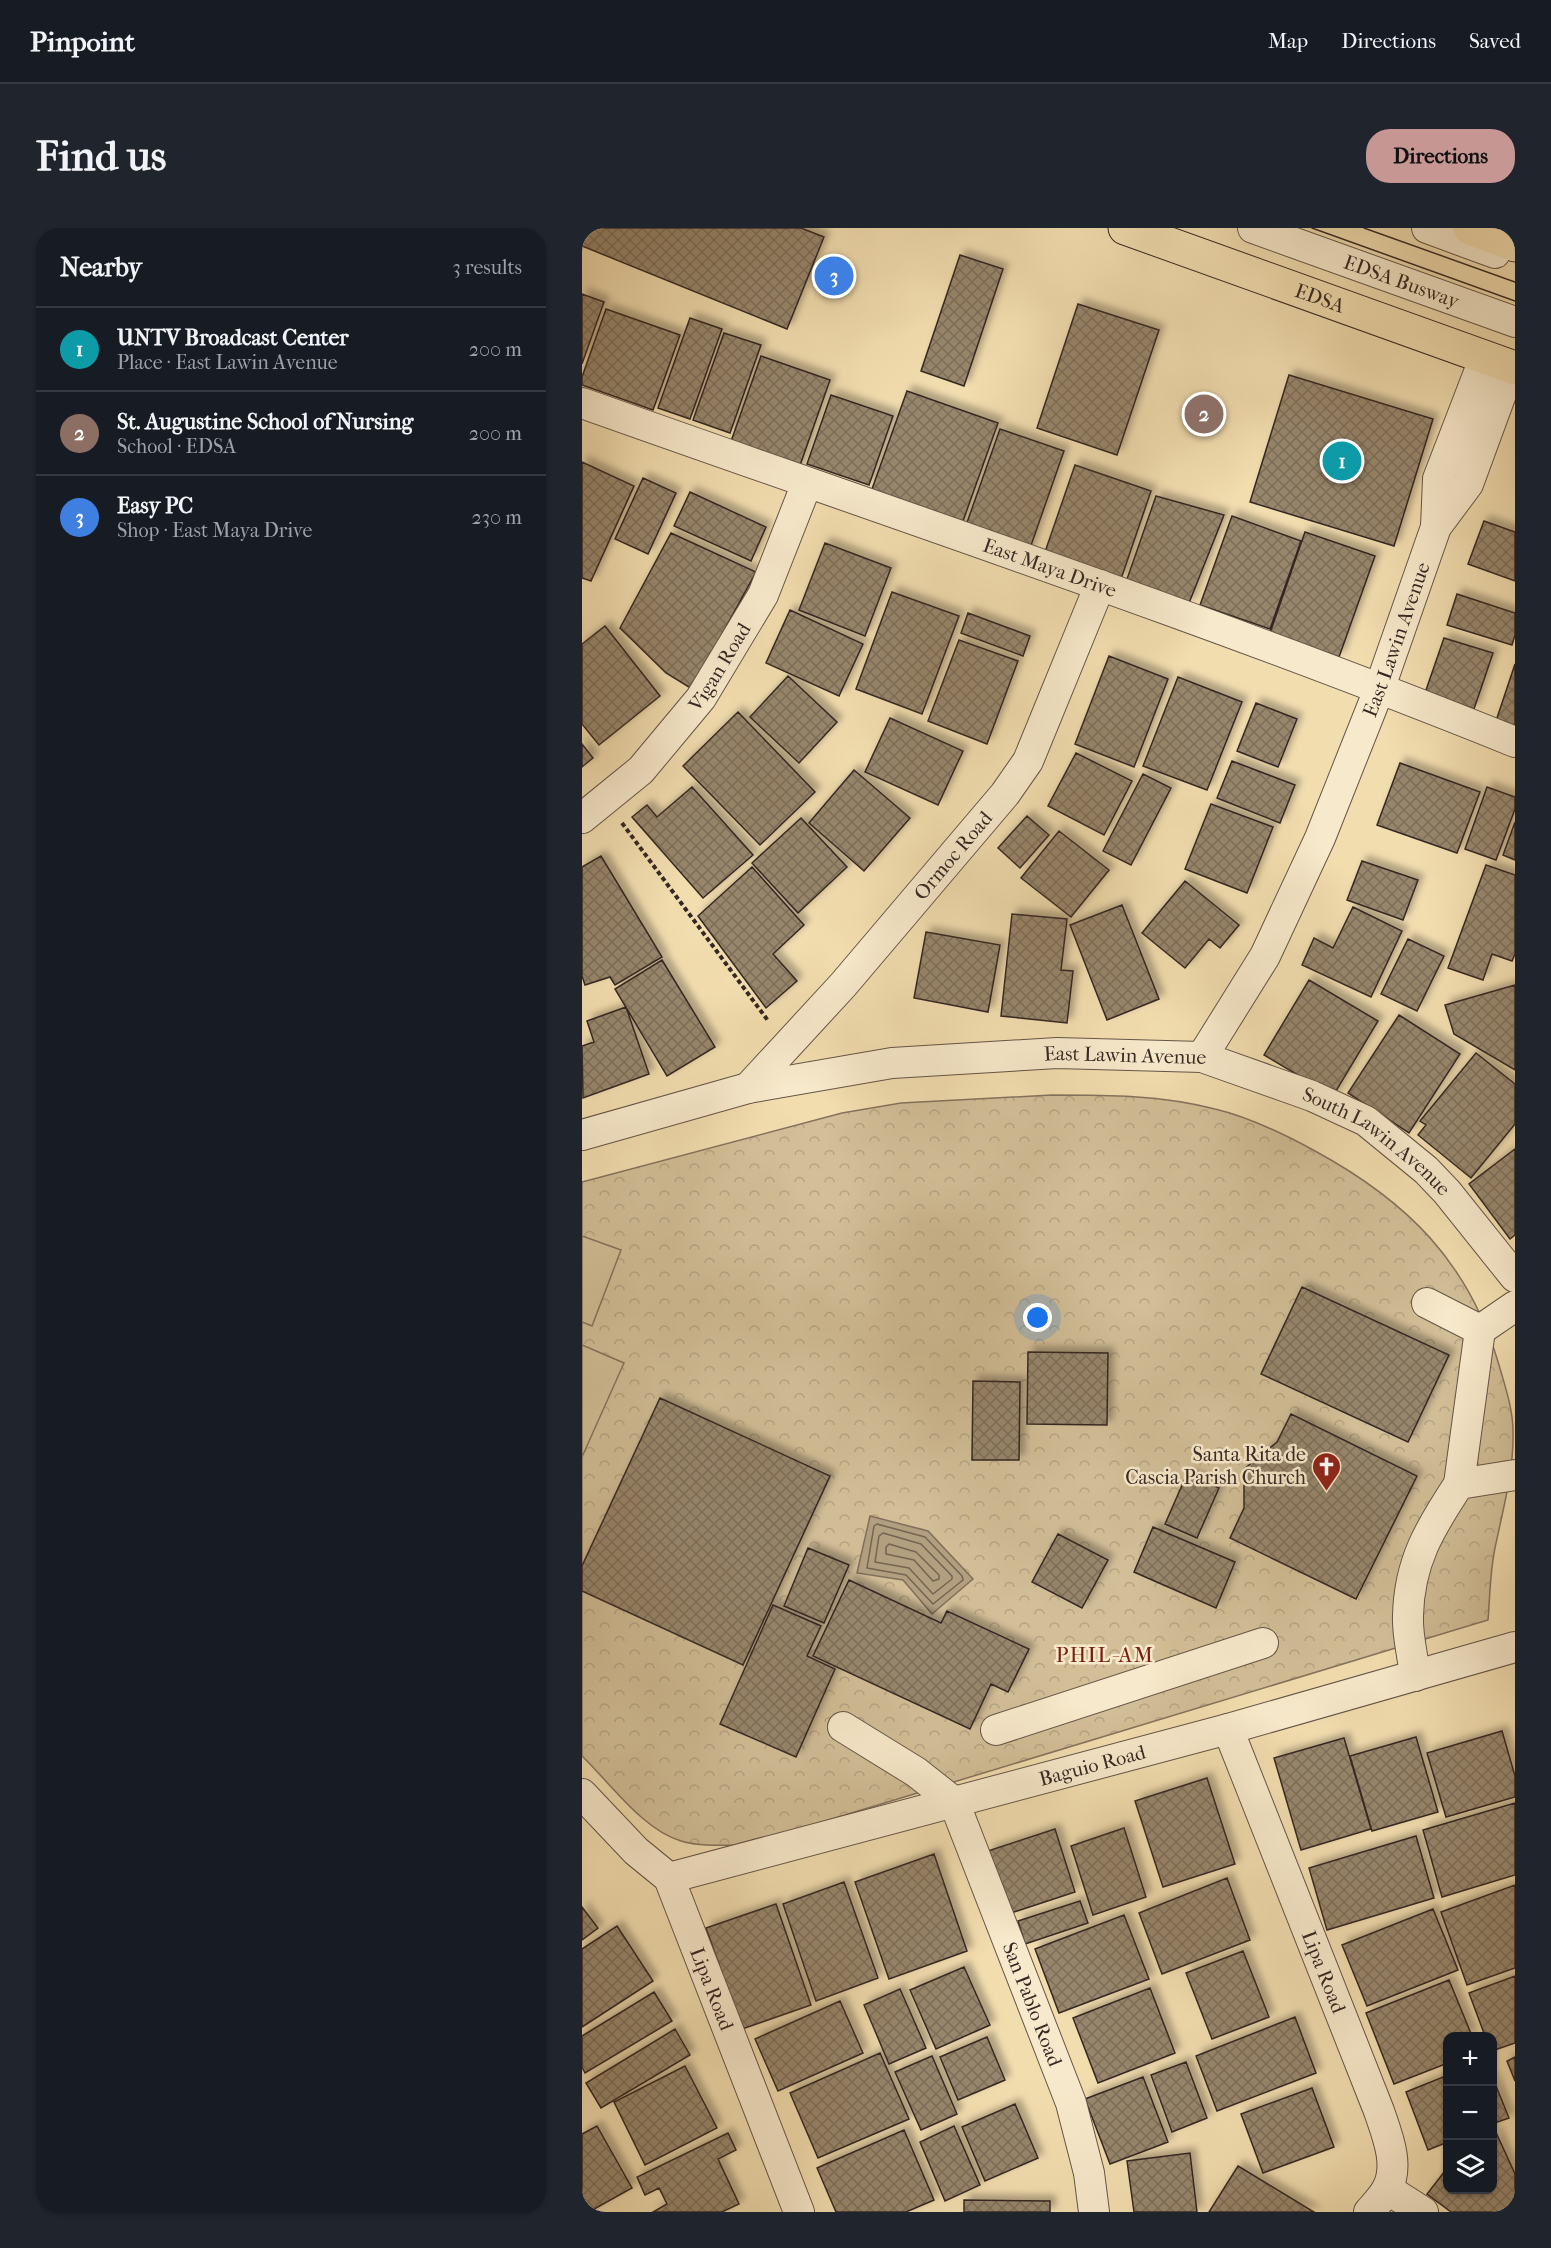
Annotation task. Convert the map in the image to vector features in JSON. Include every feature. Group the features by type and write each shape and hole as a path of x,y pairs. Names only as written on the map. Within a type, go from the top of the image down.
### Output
{"highway":[{"name":"EDSA","path":"1125,228 1504,364"},
{"path":"1470,228 1515,245"}],"street":[{"name":"EDSA Busway","path":"1253,228 1515,322"},
{"path":"1427,228 1515,260"},
{"name":"East Lawin Avenue","path":"582,1135 748,1088 892,1063 1057,1053 1202,1057 1265,956 1320,838 1380,687 1436,526 1438,479 1504,364"},
{"name":"East Maya Drive","path":"582,403 1100,585 1380,687 1515,742"},
{"name":"Vigan Road","path":"594,809 641,770 701,698 724,663 763,596 807,483"},
{"name":"Ormoc Road","path":"748,1088 787,1047 998,803 1028,761 1100,585"},
{"name":"South Lawin Avenue","path":"1202,1057 1312,1096 1366,1121 1426,1170 1447,1192 1515,1277"},
{"path":"1427,1303 1480,1329"},
{"path":"1415,1676 1408,1617 1412,1576 1428,1531 1458,1484 1480,1329 1515,1306"},
{"path":"1458,1484 1515,1475"},
{"path":"996,1730 1263,1643"},
{"name":"Baguio Road","path":"669,1878 1228,1729 1515,1647"},
{"path":"843,1727 916,1772 954,1802"},
{"name":"Lipa Road","path":"1228,1729 1379,2111 1391,2148 1392,2168 1387,2189 1369,2212"},
{"name":"Lipa Road","path":"582,1794 636,1851 669,1878 799,2212"},
{"name":"San Pablo Road","path":"954,1802 1071,2103 1089,2173 1094,2212"},
{"path":"1387,2189 1423,2212"}],"path":[{"path":"594,809 787,1047"}],"green space":[{"path":"1052,1095 1154,1098 1195,1104 1253,1121 1279,1132 1348,1170 1406,1214 1430,1238 1452,1265 1471,1295 1499,1365 1512,1414 1512,1461 1493,1557 1488,1620 746,1845 697,1844 667,1835 640,1816 582,1756 582,1182 842,1113 901,1103"},
{"path":"582,1236 621,1250 592,1326 582,1322"},
{"path":"582,1345 624,1363 582,1457"}],"water":[{"path":"870,1516 928,1531 973,1579 932,1614 903,1580 857,1573"}],"building":[{"path":"582,228 801,228 824,237 787,329 582,246"},
{"path":"960,255 1003,269 964,386 921,371"},
{"path":"582,294 604,302 582,364"},
{"path":"1078,304 1159,330 1117,455 1037,428"},
{"path":"606,309 680,335 653,410 582,385 582,377"},
{"path":"690,318 722,329 690,419 658,408"},
{"path":"724,333 761,345 730,433 693,420"},
{"path":"761,356 830,380 798,471 729,447"},
{"path":"1289,375 1433,419 1394,546 1250,502"},
{"path":"907,391 998,423 958,535 867,503"},
{"path":"831,395 893,416 869,485 807,464"},
{"path":"1000,429 1064,451 1028,554 964,531"},
{"path":"582,462 634,486 591,581 582,578"},
{"path":"1075,465 1151,491 1121,579 1045,552"},
{"path":"643,478 676,493 648,554 615,539"},
{"path":"690,492 766,527 751,561 674,526"},
{"path":"1156,496 1224,515 1189,603 1126,582"},
{"path":"1232,516 1301,541 1270,629 1200,605"},
{"path":"1484,521 1515,532 1515,581 1468,564"},
{"path":"1305,532 1375,556 1339,657 1270,633"},
{"path":"671,533 756,572 692,689 666,673 620,628"},
{"path":"825,543 891,568 865,636 799,610"},
{"path":"892,592 959,616 922,714 856,689"},
{"path":"1457,594 1515,613 1515,635 1512,645 1447,625"},
{"path":"790,610 863,644 839,696 766,663"},
{"path":"968,613 1030,636 1023,656 961,633"},
{"path":"605,626 660,696 599,745 582,724 582,644"},
{"path":"1444,638 1493,653 1474,709 1425,693"},
{"path":"959,640 1018,661 987,744 928,721"},
{"path":"1109,656 1168,679 1134,767 1075,744"},
{"path":"1515,664 1515,731 1495,724"},
{"path":"788,676 837,722 799,763 750,717"},
{"path":"1178,677 1242,702 1207,790 1143,766"},
{"path":"1256,703 1297,719 1278,767 1237,751"},
{"path":"738,712 815,792 760,845 683,766"},
{"path":"890,718 963,751 938,805 865,772"},
{"path":"582,744 593,758 582,767"},
{"path":"1076,753 1132,781 1104,835 1048,806"},
{"path":"1232,761 1295,785 1280,823 1217,798"},
{"path":"1400,763 1480,792 1457,853 1377,825"},
{"path":"854,770 910,818 864,871 809,823"},
{"path":"1143,774 1171,788 1131,865 1103,851"},
{"path":"692,787 753,855 703,898 632,817 647,805 657,817"},
{"path":"1487,787 1515,797 1515,809 1496,860 1465,849"},
{"path":"1211,804 1273,827 1247,893 1185,869"},
{"path":"1027,816 1049,835 1020,868 998,848"},
{"path":"801,818 847,867 798,913 752,863"},
{"path":"1515,822 1515,860 1503,855"},
{"path":"1059,831 1109,870 1071,917 1021,878"},
{"path":"601,856 662,957 615,985 610,977 585,985 582,976 582,867"},
{"path":"1362,861 1418,880 1403,920 1347,900"},
{"path":"1486,865 1515,875 1515,954 1512,961 1492,954 1483,980 1448,968"},
{"path":"752,867 804,925 773,954 797,981 766,1008 698,916"},
{"path":"1185,881 1239,925 1220,948 1209,939 1185,968 1142,933"},
{"path":"1122,905 1159,999 1107,1020 1070,925"},
{"path":"1353,907 1402,931 1371,997 1302,965 1314,938 1333,948"},
{"path":"1012,914 1067,919 1061,970 1073,971 1067,1023 1001,1016"},
{"path":"926,932 1000,945 988,1012 914,998"},
{"path":"1408,939 1444,956 1417,1011 1381,994"},
{"path":"662,960 715,1047 667,1076 615,989"},
{"path":"1309,980 1378,1021 1333,1096 1264,1055"},
{"path":"1515,985 1515,1070 1454,1034 1445,1005"},
{"path":"626,1007 649,1074 583,1098 582,1046 594,1042 587,1021"},
{"path":"1399,1015 1460,1054 1409,1133 1348,1093"},
{"path":"1476,1053 1515,1084 1515,1124 1471,1178 1418,1135 1426,1125 1420,1121"},
{"path":"1515,1149 1515,1235 1510,1239 1469,1184"},
{"path":"1302,1287 1449,1355 1408,1442 1261,1374"},
{"path":"1028,1352 1108,1353 1107,1425 1027,1424"},
{"path":"973,1381 1020,1382 1019,1460 972,1460"},
{"path":"660,1398 830,1476 743,1665 582,1591 582,1566"},
{"name":"Santa Rita de Cascia Parish Church","path":"1291,1414 1417,1476 1356,1599 1230,1538 1244,1508 1244,1469 1277,1442"},
{"path":"1187,1474 1219,1488 1197,1538 1165,1524"},
{"path":"1153,1527 1235,1562 1216,1608 1134,1572"},
{"path":"1058,1534 1108,1560 1082,1608 1032,1582"},
{"path":"808,1548 849,1565 824,1623 784,1606"},
{"path":"849,1580 941,1623 947,1611 1029,1649 1008,1692 991,1684 970,1729 813,1656"},
{"path":"773,1605 821,1626 807,1656 835,1669 796,1757 720,1724"},
{"path":"1502,1731 1515,1776 1515,1797 1446,1817 1427,1753"},
{"path":"1416,1737 1438,1812 1372,1831 1350,1756"},
{"path":"1344,1738 1371,1829 1301,1850 1274,1758"},
{"path":"1207,1778 1235,1864 1163,1887 1135,1801"},
{"path":"1515,1803 1515,1875 1442,1897 1423,1830"},
{"path":"1124,1828 1146,1897 1093,1915 1071,1846"},
{"path":"1055,1829 1075,1892 1008,1914 988,1851"},
{"path":"1416,1836 1434,1898 1327,1930 1309,1868"},
{"path":"934,1854 967,1951 889,1979 855,1882"},
{"path":"1227,1878 1250,1940 1162,1974 1139,1913"},
{"path":"844,1882 878,1978 816,2001 783,1904"},
{"path":"1515,1885 1515,1968 1467,1985 1441,1912"},
{"path":"1080,1901 1088,1923 1025,1944 1018,1921"},
{"path":"776,1904 811,2005 742,2029 706,1928"},
{"path":"582,1907 598,1928 582,1940"},
{"path":"1433,1909 1458,1970 1367,2006 1342,1945"},
{"path":"1124,1915 1149,1979 1059,2013 1035,1949"},
{"path":"617,1926 653,1981 582,2027 582,1949"},
{"path":"1243,1951 1269,2017 1212,2039 1186,1973"},
{"path":"964,1967 990,2025 936,2049 910,1990"},
{"path":"1515,1976 1515,2043 1497,2049 1497,2032 1484,2032 1469,1993"},
{"path":"1449,1980 1470,2032 1443,2032 1443,2065 1394,2084 1366,2013"},
{"path":"1150,1988 1175,2053 1098,2083 1073,2018"},
{"path":"900,1989 926,2048 889,2064 864,2005"},
{"path":"654,1992 672,2021 585,2073 582,2067 582,2036"},
{"path":"840,2001 863,2053 778,2091 755,2039"},
{"path":"1295,2017 1316,2073 1217,2111 1196,2056"},
{"path":"675,2029 690,2055 601,2108 586,2083"},
{"path":"987,2037 1005,2080 958,2100 940,2057"},
{"path":"880,2053 909,2119 818,2158 790,2093"},
{"path":"932,2056 957,2114 921,2130 895,2072"},
{"path":"1515,2057 1515,2081 1507,2061"},
{"path":"1186,2062 1207,2118 1172,2132 1151,2075"},
{"path":"685,2066 717,2128 645,2165 614,2102"},
{"path":"1143,2077 1168,2142 1110,2164 1085,2099"},
{"path":"1443,2077 1443,2144 1428,2150 1406,2092"},
{"path":"1312,2088 1334,2147 1263,2173 1241,2114"},
{"path":"1497,2088 1509,2118 1497,2122"},
{"path":"1015,2104 1038,2158 985,2181 962,2127"},
{"path":"597,2126 632,2188 589,2212 582,2212 582,2134"},
{"path":"954,2126 980,2185 945,2201 920,2142"},
{"path":"904,2130 934,2200 906,2212 836,2212 817,2168"},
{"path":"728,2133 736,2150 718,2159 739,2204 722,2212 653,2212 667,2204 659,2188 645,2195 637,2177"},
{"path":"1497,2135 1515,2174 1515,2212 1451,2212 1427,2194 1443,2173 1443,2194 1497,2194"},
{"path":"1190,2153 1197,2212 1134,2212 1127,2161"},
{"path":"1238,2166 1314,2212 1209,2212"},
{"path":"964,2200 1050,2201 1050,2212 964,2212"}],"tram line":[{"path":"1312,228 1515,301"},
{"path":"1364,228 1515,282"}],"place":[{"name":"Easy PC","path":"834,276"},
{"name":"St. Augustine School of Nursing","path":"1204,414"},
{"name":"UNTV Broadcast Center","path":"1342,461"},
{"name":"Santa Rita de Cascia Parish Church","path":"1327,1492"}],"district":[{"name":"PHIL-AM","path":"1105,1655"}]}
